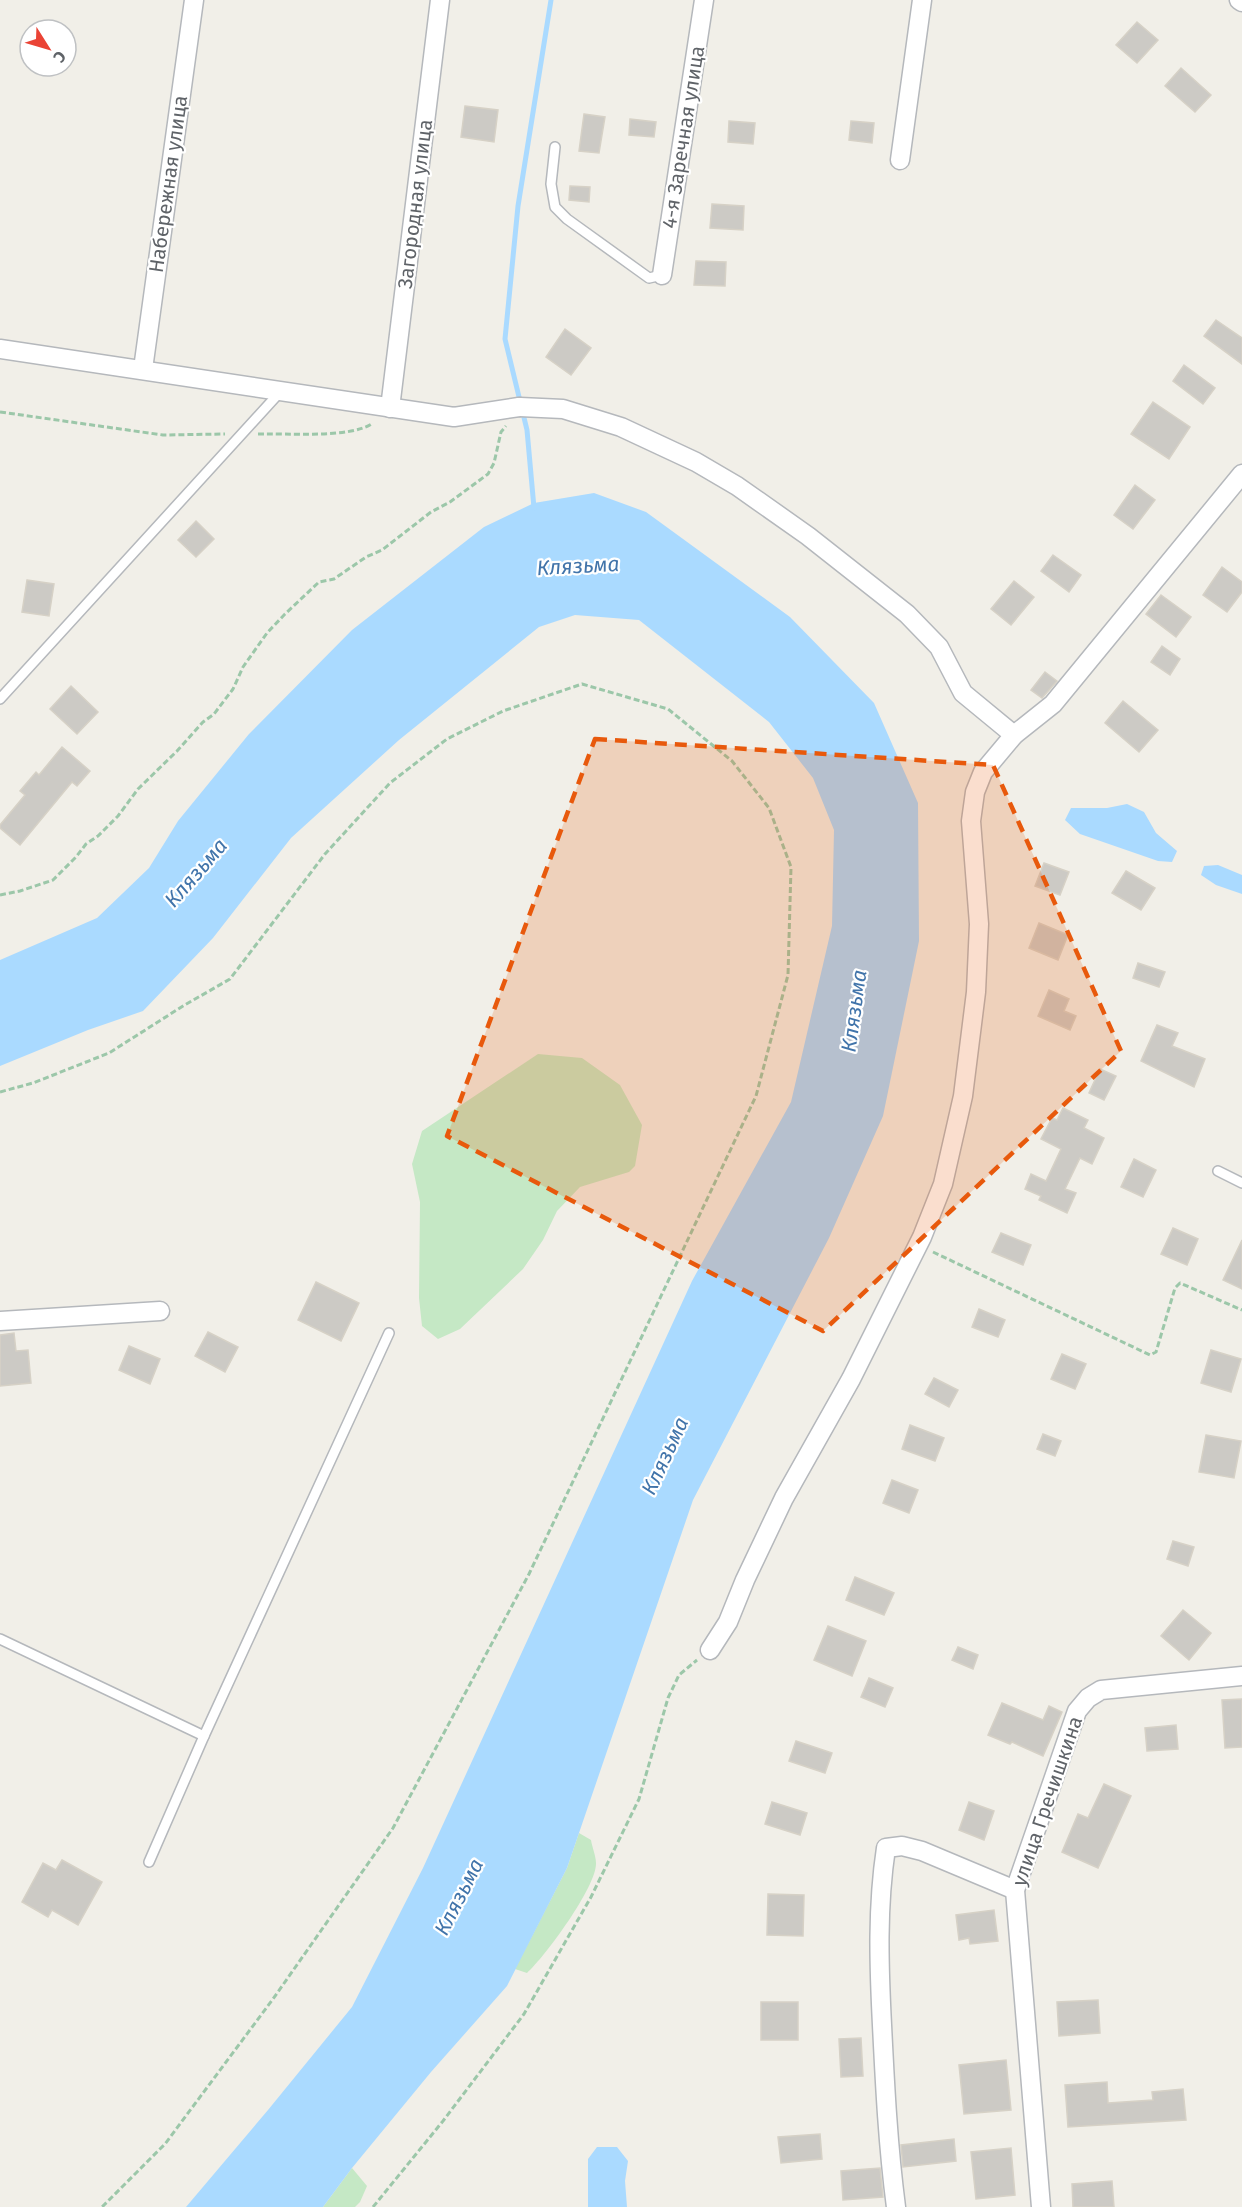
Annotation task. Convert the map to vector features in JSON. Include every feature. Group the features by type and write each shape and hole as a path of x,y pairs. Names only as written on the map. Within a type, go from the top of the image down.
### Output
{"street":[{"name":"Набережная улица","path":"143,369 194,0"},
{"name":"Загородная улица","path":"390,408 440,0"},
{"name":"4-я Заречная улица","path":"662,275 704,0"},
{"path":"900,160 922,0"},
{"path":"0,349 454,417 522,406 563,409 621,427 696,462 737,486 808,536 907,614 939,647 963,693 1014,735"},
{"path":"710,1650 728,1622 784,1498 851,1379 918,1245 943,1184 960,1107 976,992 979,924 971,821 975,792 983,771 1014,735 1053,704 1242,474"},
{"path":"0,1321 159,1311"},
{"name":"улица Гречишкина","path":"1041,2207 1015,1890 1077,1711 1088,1698 1101,1690 1242,1676"},
{"path":"896,2207 889,2151 879,1937 881,1883 886,1848 902,1846 922,1851 1015,1890"}],"lane":[{"path":"555,147 551,184 555,207 567,219 649,278 662,275"},
{"path":"0,699 280,391"},
{"path":"1218,1172 1242,1183"},
{"path":"149,1862 204,1736 389,1333"},
{"path":"0,1639 204,1736"}],"path":[{"path":"0,895 53,880 86,844 98,836 118,816 145,782 214,714 233,689 243,668 267,633 319,582 334,579 366,557 382,550 431,512 450,502 488,474 494,463 501,432 522,406"},
{"path":"0,412 163,435 342,433 368,426 384,416 390,408"},
{"path":"0,1092 33,1083 109,1053 230,979 325,854 390,783 447,739 503,711 582,684 668,709 732,761 769,808 791,867 788,975 756,1096 529,1574 393,1828 185,2118 165,2144 102,2207"},
{"path":"918,1245 1150,1355 1156,1352 1175,1288 1180,1283 1242,1310"},
{"path":"373,2207 443,2121 524,2014 591,1897 639,1799 668,1698 679,1675 710,1650"}],"highlighted area":[{"path":"595,739 993,765 1121,1051 823,1331 447,1136"}],"green space":[{"path":"538,1054 582,1058 620,1085 642,1125 635,1166 629,1172 580,1187 557,1211 543,1240 523,1269 460,1329 438,1339 422,1326 419,1298 420,1202 412,1164 422,1131"},
{"path":"579,1833 591,1840 596,1863 588,1888 569,1921 535,1965 527,1973 515,1969 567,1868"},
{"path":"352,2168 367,2186 360,2202 355,2207 323,2207"}],"water":[{"name":"Клязьма","path":"594,493 646,512 790,617 874,703 918,803 919,941 883,1116 829,1238 693,1500 567,1868 507,1986 431,2072 323,2207 186,2207 352,2007 423,1868 692,1281 791,1102 832,926 834,830 813,778 769,722 639,620 575,615 539,627 399,740 291,838 213,938 143,1011 88,1030 0,1066 0,960 97,918 149,868 178,821 249,734 352,630 484,527 534,503"},
{"path":"1127,804 1144,812 1156,833 1177,851 1172,862 1158,861 1080,834 1065,820 1071,808 1107,808"},
{"path":"1218,865 1242,875 1242,894 1216,885 1201,875 1204,866"},
{"path":"597,2147 617,2147 628,2161 625,2181 627,2207 588,2207 588,2159"}],"building":[{"path":"1137,22 1158,40 1137,63 1116,45"},
{"path":"1181,68 1211,95 1195,112 1165,86"},
{"path":"465,106 498,110 494,142 461,137"},
{"path":"584,114 605,117 599,153 579,151"},
{"path":"630,119 656,122 654,137 629,135"},
{"path":"729,121 755,123 753,144 728,142"},
{"path":"851,121 874,123 872,143 849,140"},
{"path":"570,186 590,187 589,202 569,200"},
{"path":"712,204 744,206 743,230 710,228"},
{"path":"696,261 726,262 725,286 694,285"},
{"path":"1216,320 1242,338 1242,364 1204,336"},
{"path":"565,329 591,348 571,375 546,357"},
{"path":"1184,365 1215,388 1203,404 1173,381"},
{"path":"1153,402 1190,427 1169,459 1131,434"},
{"path":"1135,485 1155,500 1133,529 1114,515"},
{"path":"196,521 214,539 196,557 178,540"},
{"path":"1053,555 1081,575 1069,592 1041,571"},
{"path":"1222,567 1242,582 1242,592 1227,612 1203,595"},
{"path":"27,580 54,584 49,616 22,612"},
{"path":"1014,581 1034,597 1011,625 991,609"},
{"path":"1161,595 1191,617 1176,637 1146,614"},
{"path":"1162,646 1180,659 1170,675 1151,662"},
{"path":"1045,672 1057,681 1042,698 1031,690"},
{"path":"71,686 98,712 77,734 50,709"},
{"path":"1123,701 1158,730 1139,752 1105,723"},
{"path":"62,747 90,771 77,786 72,782 20,845 0,828 0,825 25,795 20,791 36,772 39,775"},
{"path":"1044,863 1069,872 1060,895 1035,886"},
{"path":"1126,871 1155,888 1141,910 1112,893"},
{"path":"1039,923 1068,935 1058,960 1029,948"},
{"path":"1138,963 1165,972 1159,987 1133,978"},
{"path":"1049,990 1069,999 1064,1011 1076,1016 1070,1030 1038,1016"},
{"path":"1157,1025 1178,1033 1172,1046 1205,1059 1194,1087 1141,1061"},
{"path":"1100,1069 1116,1076 1104,1100 1089,1093"},
{"path":"1063,1108 1088,1120 1084,1128 1104,1138 1092,1164 1080,1158 1065,1189 1076,1193 1067,1213 1039,1200 1041,1196 1025,1189 1031,1174 1046,1181 1061,1149 1041,1139 1052,1118 1057,1120"},
{"path":"1134,1159 1156,1170 1143,1197 1121,1187"},
{"path":"1173,1228 1198,1239 1187,1265 1161,1254"},
{"path":"1001,1233 1031,1245 1023,1265 992,1252"},
{"path":"1242,1240 1242,1289 1223,1280"},
{"path":"316,1282 359,1303 341,1341 298,1320"},
{"path":"979,1309 1005,1320 998,1337 972,1327"},
{"path":"208,1332 238,1347 225,1372 195,1356"},
{"path":"14,1333 16,1351 28,1350 31,1383 0,1386 0,1335"},
{"path":"129,1346 160,1359 150,1384 119,1370"},
{"path":"1211,1350 1241,1359 1231,1392 1201,1383"},
{"path":"1062,1354 1086,1364 1075,1389 1051,1379"},
{"path":"934,1378 958,1390 949,1407 925,1394"},
{"path":"910,1425 944,1438 935,1461 902,1449"},
{"path":"1043,1434 1061,1441 1055,1456 1037,1449"},
{"path":"1206,1435 1241,1441 1234,1478 1199,1472"},
{"path":"892,1480 918,1490 909,1513 883,1503"},
{"path":"1173,1541 1194,1547 1188,1566 1167,1559"},
{"path":"855,1577 894,1593 884,1615 846,1600"},
{"path":"1183,1610 1211,1633 1189,1660 1161,1636"},
{"path":"828,1626 866,1641 852,1676 814,1660"},
{"path":"958,1647 978,1655 973,1669 952,1660"},
{"path":"869,1678 893,1688 885,1707 861,1697"},
{"path":"1242,1699 1242,1747 1225,1748 1222,1700"},
{"path":"1002,1703 1043,1720 1049,1706 1062,1712 1043,1756 1012,1742 1010,1744 988,1735"},
{"path":"1176,1725 1178,1749 1147,1751 1145,1728"},
{"path":"796,1741 832,1753 825,1773 789,1761"},
{"path":"1104,1784 1131,1796 1098,1868 1062,1852 1078,1814 1088,1818"},
{"path":"772,1802 807,1813 800,1835 765,1824"},
{"path":"969,1802 994,1811 984,1840 959,1830"},
{"path":"62,1860 102,1882 78,1925 52,1910 48,1917 22,1902 43,1863 56,1870"},
{"path":"768,1894 804,1895 803,1936 767,1935"},
{"path":"994,1910 998,1941 970,1944 969,1938 959,1940 956,1915"},
{"path":"1098,2000 1100,2033 1059,2036 1057,2002"},
{"path":"761,2002 798,2002 798,2040 761,2040"},
{"path":"861,2038 863,2076 841,2077 839,2039"},
{"path":"1006,2060 1011,2110 964,2114 959,2065"},
{"path":"1107,2082 1108,2103 1153,2100 1152,2092 1183,2089 1186,2120 1068,2127 1065,2085"},
{"path":"820,2134 822,2159 781,2163 778,2137"},
{"path":"954,2139 956,2161 903,2167 901,2145"},
{"path":"1011,2148 1015,2195 976,2199 971,2152"},
{"path":"880,2168 883,2197 843,2200 841,2171"},
{"path":"1112,2181 1114,2207 1073,2207 1072,2184"}],"waterway":[{"path":"534,508 527,430 505,339 518,206 551,0"}]}
